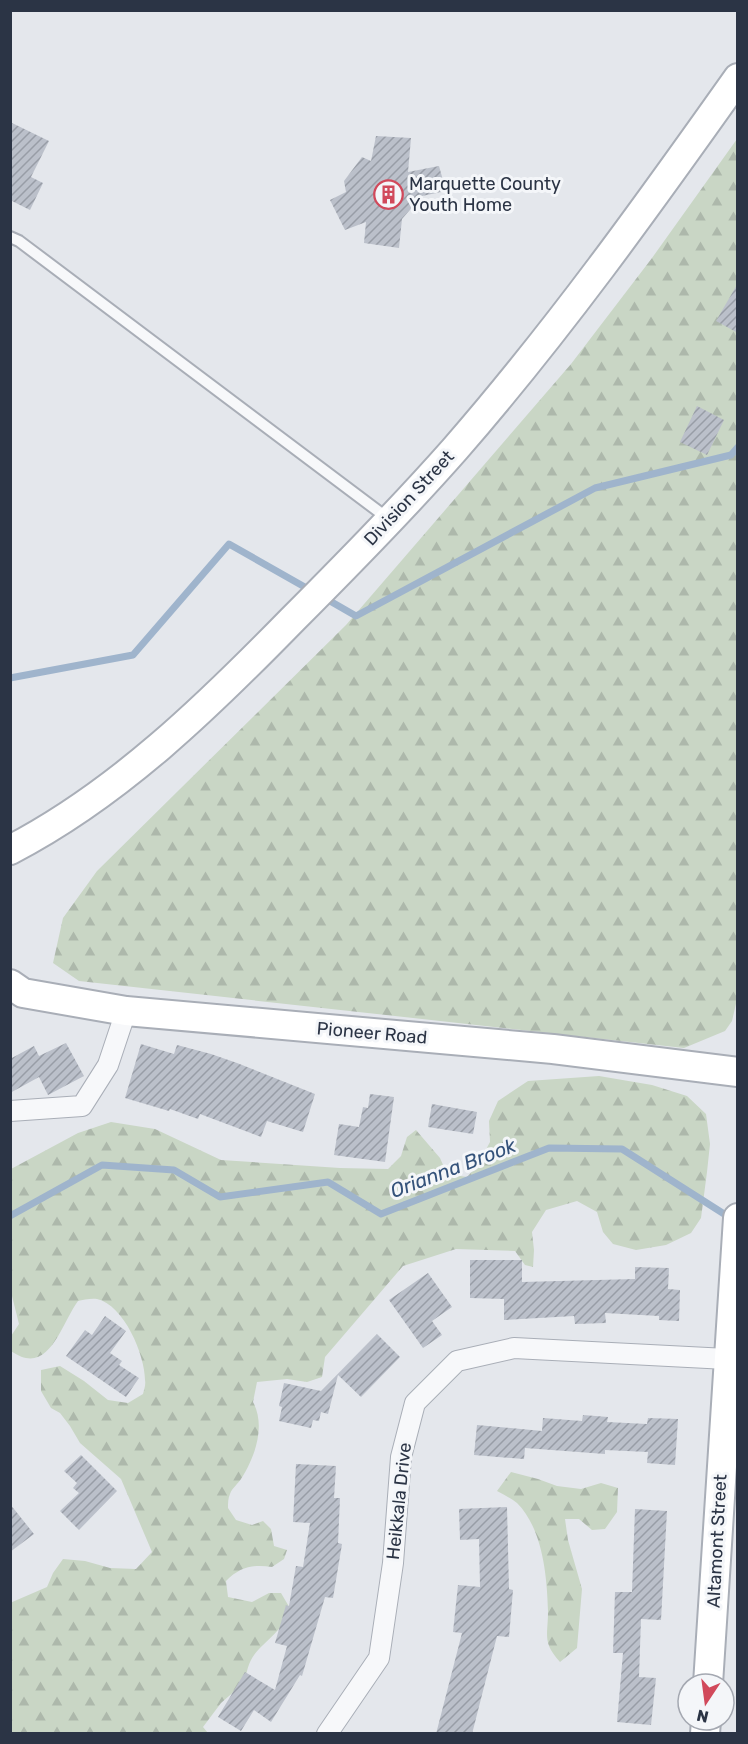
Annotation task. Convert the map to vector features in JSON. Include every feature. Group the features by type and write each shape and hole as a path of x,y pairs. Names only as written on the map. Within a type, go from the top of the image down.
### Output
{"street":[{"name":"Division Street","path":"10,850 88,802 149,756 241,672 391,521 553,330 656,195 738,78"},
{"name":"Pioneer Road","path":"10,984 22,993 126,1011 552,1049 738,1072"},
{"path":"12,1113 82,1106 108,1065 126,1011"},
{"name":"Altamont Street","path":"709,1672 727,1359 738,1218"},
{"name":"Heikkala Drive","path":"327,1734 379,1658 393,1563 401,1456 415,1403 457,1361 514,1348 727,1359"}],"lane":[{"path":"10,237 19,241 391,521"}],"green space":[{"path":"737,139 738,995 732,1021 725,1031 684,1048 79,981 53,963 63,918 97,871 346,625 571,364 652,258"},
{"path":"599,1076 652,1085 687,1096 706,1114 710,1144 707,1172 701,1218 691,1233 666,1245 636,1250 613,1244 603,1232 597,1212 577,1201 546,1210 532,1232 533,1267 525,1265 515,1251 456,1249 403,1266 325,1357 322,1377 307,1382 287,1379 257,1382 253,1402 259,1421 257,1441 246,1470 231,1492 228,1508 236,1520 252,1525 263,1521 271,1529 274,1546 287,1550 284,1559 272,1567 259,1566 236,1572 226,1581 228,1597 252,1602 269,1593 281,1593 291,1610 280,1628 252,1658 245,1682 221,1703 203,1727 208,1733 11,1733 10,1603 47,1587 63,1559 85,1561 110,1568 136,1569 152,1552 121,1479 80,1443 60,1413 51,1408 41,1391 41,1370 60,1366 108,1400 128,1403 143,1394 145,1382 141,1358 124,1321 107,1303 97,1299 78,1301 52,1345 44,1353 35,1358 24,1358 11,1351 11,1336 19,1324 11,1292 11,1169 78,1133 111,1122 155,1129 221,1160 340,1168 388,1169 401,1156 407,1137 416,1130 440,1158 447,1174 467,1177 477,1166 490,1142 489,1121 498,1101 528,1081"},
{"path":"511,1472 557,1486 581,1489 601,1483 618,1488 617,1512 605,1529 592,1530 579,1519 565,1519 568,1540 582,1589 577,1648 560,1662 548,1644 545,1569 533,1526 517,1503 497,1491"}],"building":[{"path":"10,122 49,141 31,177 43,183 30,210 10,200"},
{"name":"Marquette County Youth Home","path":"376,136 411,138 408,172 439,166 446,191 422,196 402,219 399,248 364,243 366,222 345,230 330,200 346,192 344,181 362,157 371,161"},
{"path":"738,283 738,333 716,321"},
{"path":"697,406 724,420 707,455 680,442"},
{"path":"66,1043 84,1076 48,1095 39,1077 10,1093 10,1059 34,1046 39,1056"},
{"path":"141,1044 174,1054 177,1045 211,1054 315,1094 303,1132 267,1121 261,1137 200,1114 198,1119 170,1109 169,1111 125,1098"},
{"path":"370,1094 394,1097 385,1162 334,1155 339,1124 359,1127 363,1107 368,1108"},
{"path":"432,1104 477,1112 473,1134 428,1127"},
{"path":"470,1260 522,1260 522,1282 635,1279 635,1267 669,1268 668,1289 680,1290 679,1321 659,1320 659,1316 605,1313 606,1323 575,1324 574,1316 504,1320 504,1299 470,1298"},
{"path":"428,1273 452,1307 432,1321 442,1335 423,1348 389,1300"},
{"path":"105,1316 126,1331 110,1353 122,1361 119,1365 139,1378 126,1397 66,1356 85,1330 92,1335"},
{"path":"377,1334 400,1357 361,1397 338,1375 328,1414 321,1412 319,1421 313,1420 311,1428 279,1421 282,1407 279,1406 284,1383 321,1391"},
{"path":"583,1415 608,1417 607,1422 647,1424 648,1418 678,1419 675,1465 647,1463 648,1452 605,1450 605,1454 525,1448 524,1459 474,1455 477,1425 542,1431 543,1418 582,1421"},
{"path":"81,1455 117,1491 79,1530 60,1511 79,1493 73,1488 77,1483 64,1471"},
{"path":"296,1464 336,1466 334,1498 340,1498 338,1543 342,1544 333,1598 325,1597 302,1676 300,1675 271,1722 254,1710 241,1731 218,1717 245,1672 275,1690 287,1646 275,1643 286,1605 289,1606 296,1566 303,1567 310,1523 293,1522"},
{"path":"10,1504 34,1534 10,1552"},
{"path":"507,1507 509,1589 513,1590 509,1637 497,1636 472,1734 436,1734 462,1633 453,1632 458,1585 480,1587 479,1539 460,1540 459,1509"},
{"path":"635,1509 667,1511 661,1620 641,1619 639,1677 656,1678 651,1725 617,1722 623,1653 613,1653 615,1592 632,1592"}],"waterway":[{"path":"323,597 356,616 595,488 731,455 738,447"},
{"path":"10,678 133,655 229,544 310,590"},
{"name":"Orianna Brook","path":"10,1216 102,1165 174,1170 220,1197 328,1182 381,1214 549,1148 622,1149 732,1219"}],"place":[{"name":"Marquette County Youth Home","path":"388,194"}]}
